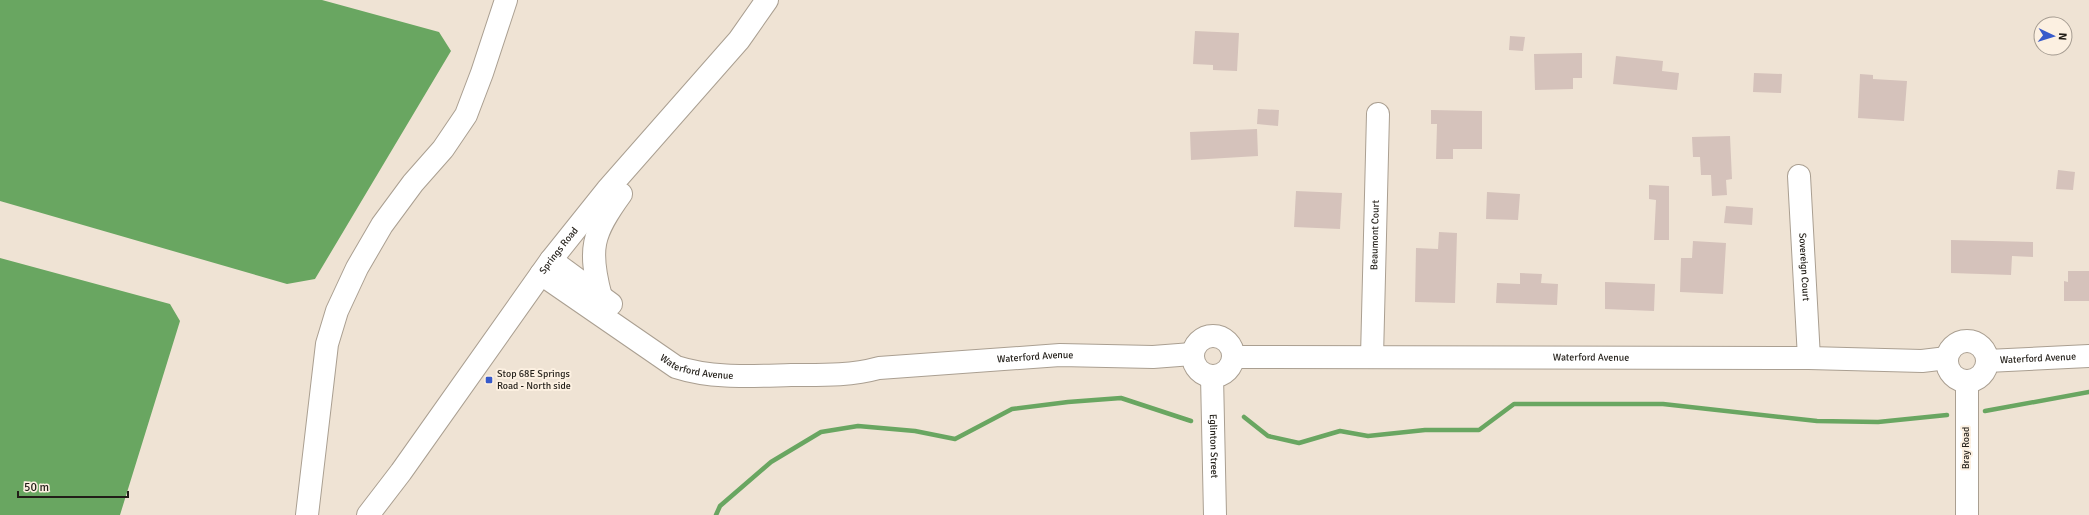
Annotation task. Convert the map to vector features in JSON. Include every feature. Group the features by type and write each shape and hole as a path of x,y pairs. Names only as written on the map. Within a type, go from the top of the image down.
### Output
{"street":[{"path":"307,515 327,344 336,311 357,268 382,225 413,183 443,150 466,115 495,37 506,0"},
{"path":"601,297 593,260 598,231 607,214 640,167 755,32 766,2"},
{"name":"Springs Road","path":"368,515 402,472 546,267 608,190 739,40 766,2"},
{"name":"Beaumont Court","path":"1372,357 1378,114"},
{"name":"Sovereign Court","path":"1799,176 1809,358"},
{"name":"Waterford Avenue","path":"546,267 601,297 679,353 698,362 728,364 856,361 879,368"},
{"name":"Waterford Avenue","path":"546,267 676,367 693,373 735,376 849,374 879,368 1060,355 1153,357 1192,354"},
{"path":"1215,335 1222,337 1229,342 1233,349 1234,357 1232,365 1227,371 1220,375 1212,376 1204,374 1198,370 1192,354 1200,340 1215,335"},
{"path":"1969,341 1982,347 1987,361 1986,369 1981,376 1966,382 1959,380 1952,374 1948,367 1947,358 1955,346 1969,341"},
{"name":"Waterford Avenue","path":"1987,361 2036,360 2089,356"},
{"name":"Waterford Avenue","path":"1234,357 1809,358 1922,361 1947,358"},
{"name":"Eglinton Street","path":"1212,376 1215,515"},
{"name":"Bray Road","path":"1966,382 1967,515"}],"shaded area":[{"path":"0,0 322,0 439,32 451,51 315,279 287,284 0,201"},
{"path":"0,258 170,304 180,321 120,515 0,515"}],"building":[{"path":"1195,31 1239,33 1237,71 1213,70 1213,65 1193,64"},
{"path":"1510,36 1525,37 1523,51 1509,50"},
{"path":"1582,53 1582,78 1573,78 1573,89 1535,90 1534,54"},
{"path":"1616,56 1663,61 1662,71 1679,73 1677,90 1613,84"},
{"path":"1754,73 1782,74 1781,93 1753,92"},
{"path":"1860,74 1873,75 1873,79 1907,81 1904,121 1858,118"},
{"path":"1258,109 1279,110 1278,126 1257,124"},
{"path":"1431,110 1482,111 1482,149 1453,149 1453,159 1436,159 1437,124 1431,124"},
{"path":"1257,129 1258,156 1191,160 1190,132"},
{"path":"1730,136 1732,179 1726,180 1727,195 1712,196 1711,175 1701,175 1700,157 1693,157 1692,137"},
{"path":"2058,170 2075,172 2073,190 2056,189"},
{"path":"1649,185 1669,186 1669,240 1654,240 1656,200 1649,199"},
{"path":"1296,191 1342,193 1340,229 1294,227"},
{"path":"1487,192 1520,194 1518,220 1486,219"},
{"path":"1726,206 1753,208 1752,225 1724,223"},
{"path":"1439,232 1457,233 1455,303 1415,302 1416,248 1438,249"},
{"path":"1951,240 2033,242 2033,257 2012,256 2011,275 1951,273"},
{"path":"1693,241 1726,243 1723,294 1680,292 1681,258 1692,258"},
{"path":"2068,271 2089,271 2089,301 2064,301 2064,281 2068,282"},
{"path":"1520,273 1542,274 1541,283 1558,284 1557,305 1496,303 1497,283 1520,284"},
{"path":"1605,282 1655,284 1654,311 1605,309"}],"waterway":[{"path":"1985,411 2089,392"},
{"path":"716,515 720,506 771,462 821,432 858,426 915,431 955,439 1012,409 1068,402 1121,398 1191,421"},
{"path":"1244,417 1268,436 1299,443 1340,431 1368,436 1425,430 1479,430 1514,404 1663,404 1817,421 1878,422 1947,415"}],"place":[{"name":"Stop 68E Springs Road - North side","path":"489,380"}]}
